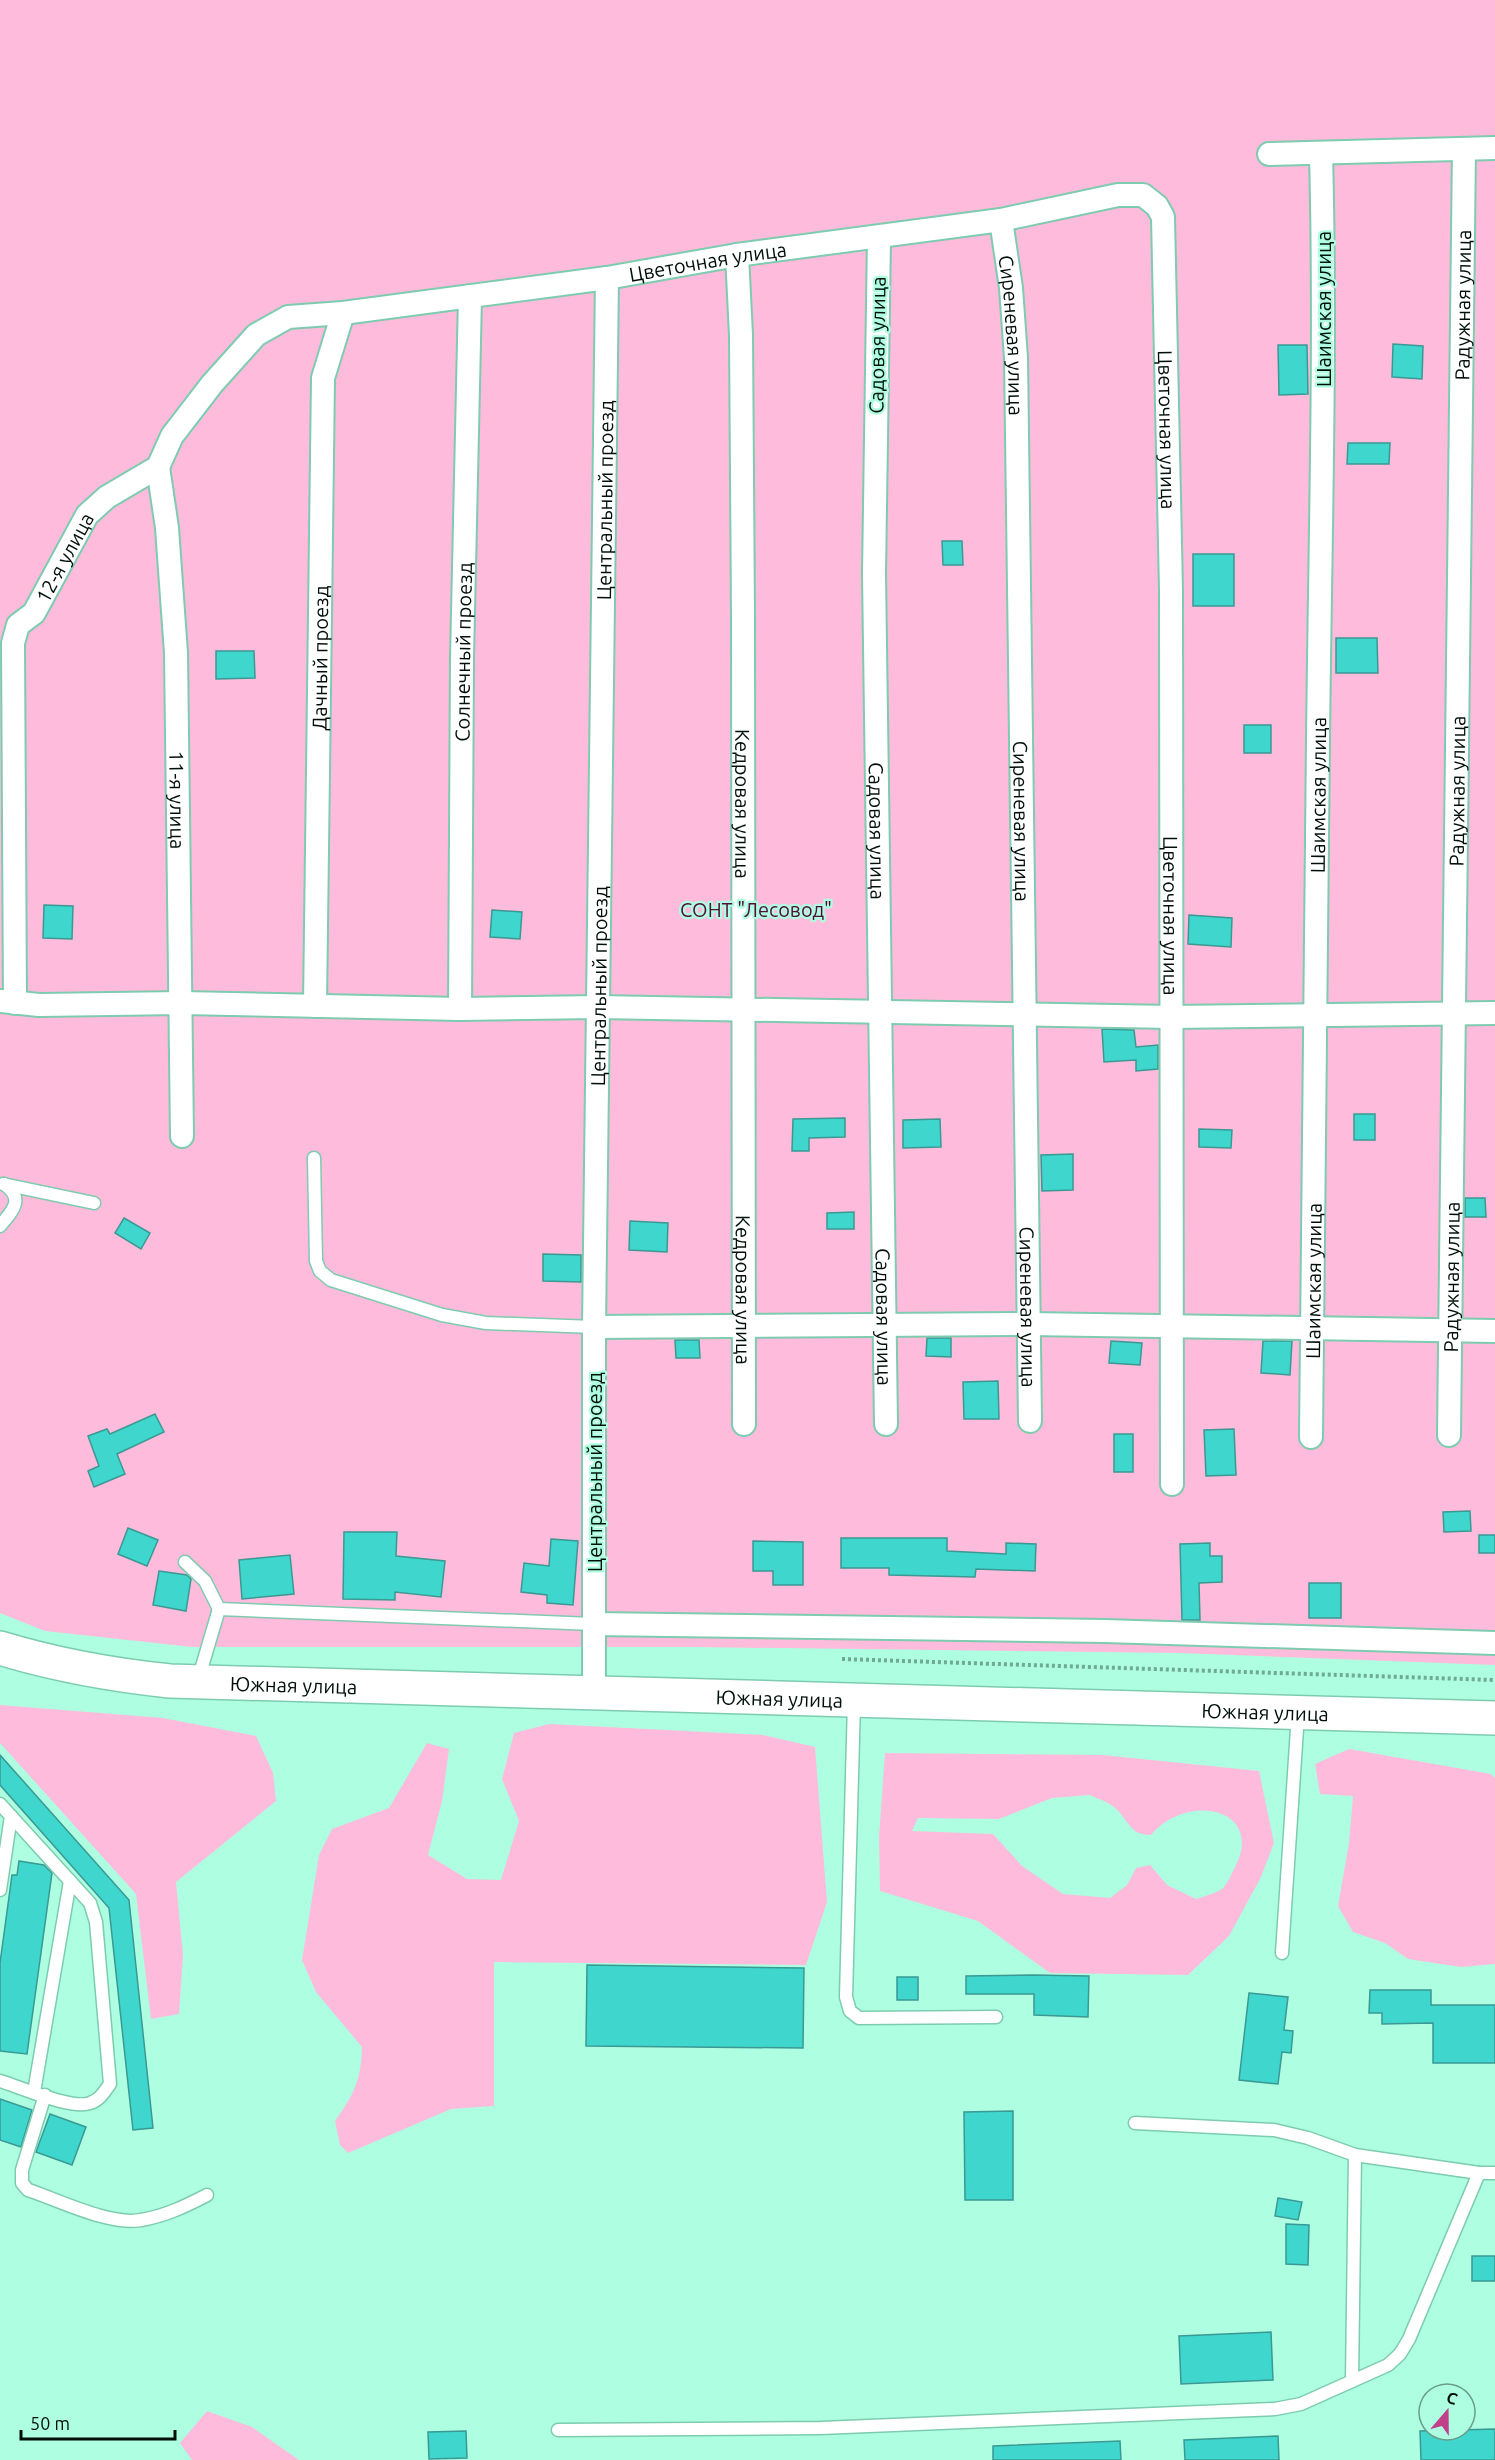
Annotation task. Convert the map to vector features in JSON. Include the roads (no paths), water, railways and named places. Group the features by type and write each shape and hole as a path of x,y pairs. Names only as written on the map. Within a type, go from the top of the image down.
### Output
{"main road":[{"name":"Южная улица","path":"0,1647 63,1665 115,1675 198,1682 1495,1718"}],"street":[{"path":"1269,154 1495,148"},
{"name":"Радужная улица","path":"1449,1434 1464,149"},
{"name":"Шаимская улица","path":"1311,1437 1318,1016 1318,738 1323,485 1321,153"},
{"name":"Цветочная улица","path":"343,313 607,278 737,255 1001,220 1118,195 1143,195 1157,206 1163,217 1172,591 1174,1326 1172,1484"},
{"name":"Сиреневая улица","path":"1001,220 1011,288 1016,358 1030,1421"},
{"name":"Садовая улица","path":"879,237 874,574 886,1424"},
{"name":"Кедровая улица","path":"737,255 741,429 744,1424"},
{"name":"Центральный проезд","path":"594,1694 594,1327 607,278"},
{"name":"Солнечный проезд","path":"460,1009 462,635 470,296"},
{"path":"158,467 172,436 212,384 256,335 288,317 343,313"},
{"name":"Дачный проезд","path":"315,1006 323,378 343,313"},
{"name":"12-я улица","path":"8,1002 13,642 18,625 34,613 87,515 106,498 158,467"},
{"name":"11-я улица","path":"158,467 167,528 176,653 182,1136"},
{"path":"8,1002 39,1005 182,1003 460,1009 598,1007 1172,1017 1495,1013"},
{"path":"594,1327 1029,1324 1495,1331"},
{"path":"593,1624 1105,1630 1495,1643"}],"lane":[{"path":"314,1158 316,1261 320,1271 331,1280 453,1317 532,1326 594,1327"},
{"path":"2,1183 94,1203"},
{"path":"0,1226 13,1211 16,1200 13,1190 2,1183"},
{"path":"185,1562 205,1581 219,1609 198,1682"},
{"path":"219,1609 593,1624"},
{"path":"854,1701 846,1997 850,2011 859,2018 996,2017"},
{"path":"1282,1953 1298,1712"},
{"path":"0,1804 90,1903 96,1922 110,2084 101,2097 89,2104 73,2104 0,2081"},
{"path":"0,1890 11,1816"},
{"path":"70,1881 39,2093 22,2170 22,2183 28,2190 117,2220 139,2221 171,2213 207,2195"},
{"path":"1135,2123 1274,2130 1308,2138 1355,2155 1479,2173 1495,2173"},
{"path":"1352,2381 1355,2155"},
{"path":"558,2430 821,2428 1275,2409 1301,2404 1388,2365 1400,2354 1409,2339 1479,2173"}],"park label":[{"name":"СОНТ \"Лесовод\"","path":"756,909"}]}
